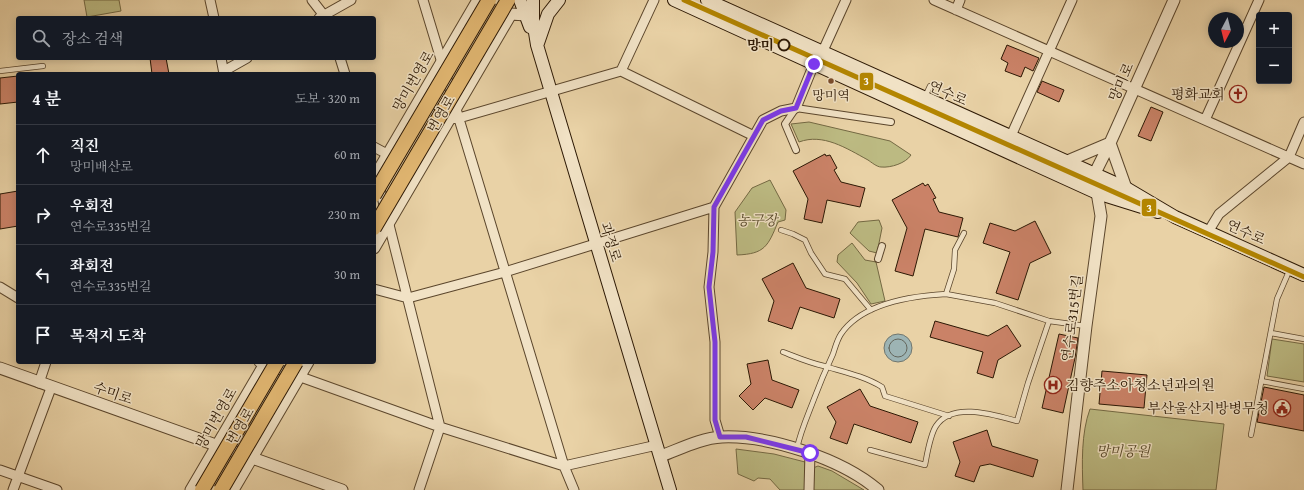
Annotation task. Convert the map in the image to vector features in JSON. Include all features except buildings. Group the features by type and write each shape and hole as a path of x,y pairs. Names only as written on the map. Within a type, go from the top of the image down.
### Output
{"highway":[{"name":"번영로","path":"376,192 489,0"},
{"name":"번영로","path":"376,225 508,0"},
{"name":"번영로","path":"202,490 270,364"},
{"name":"번영로","path":"221,490 295,364"}],"main road":[{"path":"520,0 537,45"},
{"name":"과정로","path":"533,0 533,20 537,45 670,490"},
{"path":"537,45 548,14 559,0"},
{"name":"연수로","path":"674,0 1097,193 1175,217"},
{"name":"연수로","path":"708,0 1010,138 1126,188 1175,217 1304,275"}],"street":[{"path":"210,0 214,16"},
{"path":"312,0 323,16"},
{"path":"326,16 351,0"},
{"path":"423,0 442,61 455,115 506,272 564,466 574,490"},
{"name":"망미번영로","path":"376,174 478,0"},
{"path":"621,71 654,0"},
{"path":"822,52 846,0"},
{"path":"934,0 1304,164"},
{"path":"956,10 960,0"},
{"path":"1010,138 1072,0"},
{"name":"망미로","path":"1094,175 1110,143 1174,0"},
{"path":"1205,120 1259,0"},
{"path":"376,245 455,115 511,14 526,15"},
{"path":"221,60 224,72 244,60"},
{"path":"341,60 344,72"},
{"path":"796,150 786,124 796,108 814,64"},
{"path":"414,109 455,115 551,92 621,71 754,136"},
{"path":"720,437 715,420 715,342 709,287 713,252 714,207 763,120 781,111 796,108 891,122"},
{"path":"1208,232 1219,214 1289,157 1304,122"},
{"path":"1065,162 1110,143 1126,188"},
{"path":"376,148 388,154"},
{"name":"연수로315번길","path":"1067,490 1086,326 1101,216 1094,175"},
{"path":"376,179 389,223 440,427 419,490"},
{"path":"376,290 408,298 506,272 714,207"},
{"path":"878,259 882,246"},
{"path":"0,287 16,297"},
{"path":"39,383 45,364"},
{"path":"270,364 300,377 440,427 564,466 659,451 720,437 746,437 810,453 841,466 878,490"},
{"name":"망미번영로","path":"191,490 270,364"},
{"path":"233,490 307,364"},
{"name":"수미로","path":"0,368 51,388 218,445 342,490"},
{"path":"13,490 51,388"},
{"path":"809,490 810,453"},
{"path":"0,470 57,490"}],"lane":[{"path":"0,71 43,66"},
{"path":"918,112 930,86"},
{"path":"781,230 806,240 811,254 825,274 845,279 871,310"},
{"path":"946,294 954,269 955,250 964,233"},
{"path":"1251,435 1277,299 1290,269"},
{"path":"797,449 804,424 840,335 853,321 871,310 924,296 946,294 995,303 1049,321 1086,326"},
{"path":"870,450 924,465 936,426 949,416 974,411 1017,421 1030,376 1049,321"},
{"path":"1271,333 1304,339"},
{"path":"783,352 826,367 871,380 882,387 885,396 949,416"},
{"path":"1261,381 1304,389"}],"green space":[{"path":"84,0 119,0 121,11 87,16"},
{"path":"809,122 890,141 911,155 909,158 898,164 889,167 881,167 834,143 817,139 799,142 791,124"},
{"name":"농구장","path":"770,180 786,210 785,220 778,222 768,243 760,250 754,253 737,255 735,212 752,188"},
{"path":"879,220 882,228 877,253 869,251 850,233 858,222"},
{"path":"852,243 865,260 876,262 885,301 871,304 857,283 837,262 838,255"},
{"path":"1272,339 1304,344 1304,382 1267,376"},
{"name":"망미공원","path":"1090,409 1224,424 1216,490 1083,490 1082,459 1085,428"},
{"path":"736,449 774,454 805,462 805,490 780,490 770,479 758,478 754,481 738,474"},
{"path":"818,466 832,471 864,490 812,490 813,468"}],"water":[{"path":"898,334 908,338 912,348 908,358 898,362 888,358 884,348 888,338"}],"transit line":[{"name":"3","path":"684,0 1304,277"}],"place":[{"name":"망미","path":"784,45"},
{"name":"망미역","path":"831,81"},
{"name":"평화교회","path":"1238,94"},
{"name":"김향주소아청소년과의원","path":"1053,385"},
{"name":"부산울산지방병무청","path":"1282,408"}],"route":[{"path":"810,453 746,437 720,437 715,420 715,342 709,287 713,252 714,207 763,120 781,111 796,108 814,64"}]}
